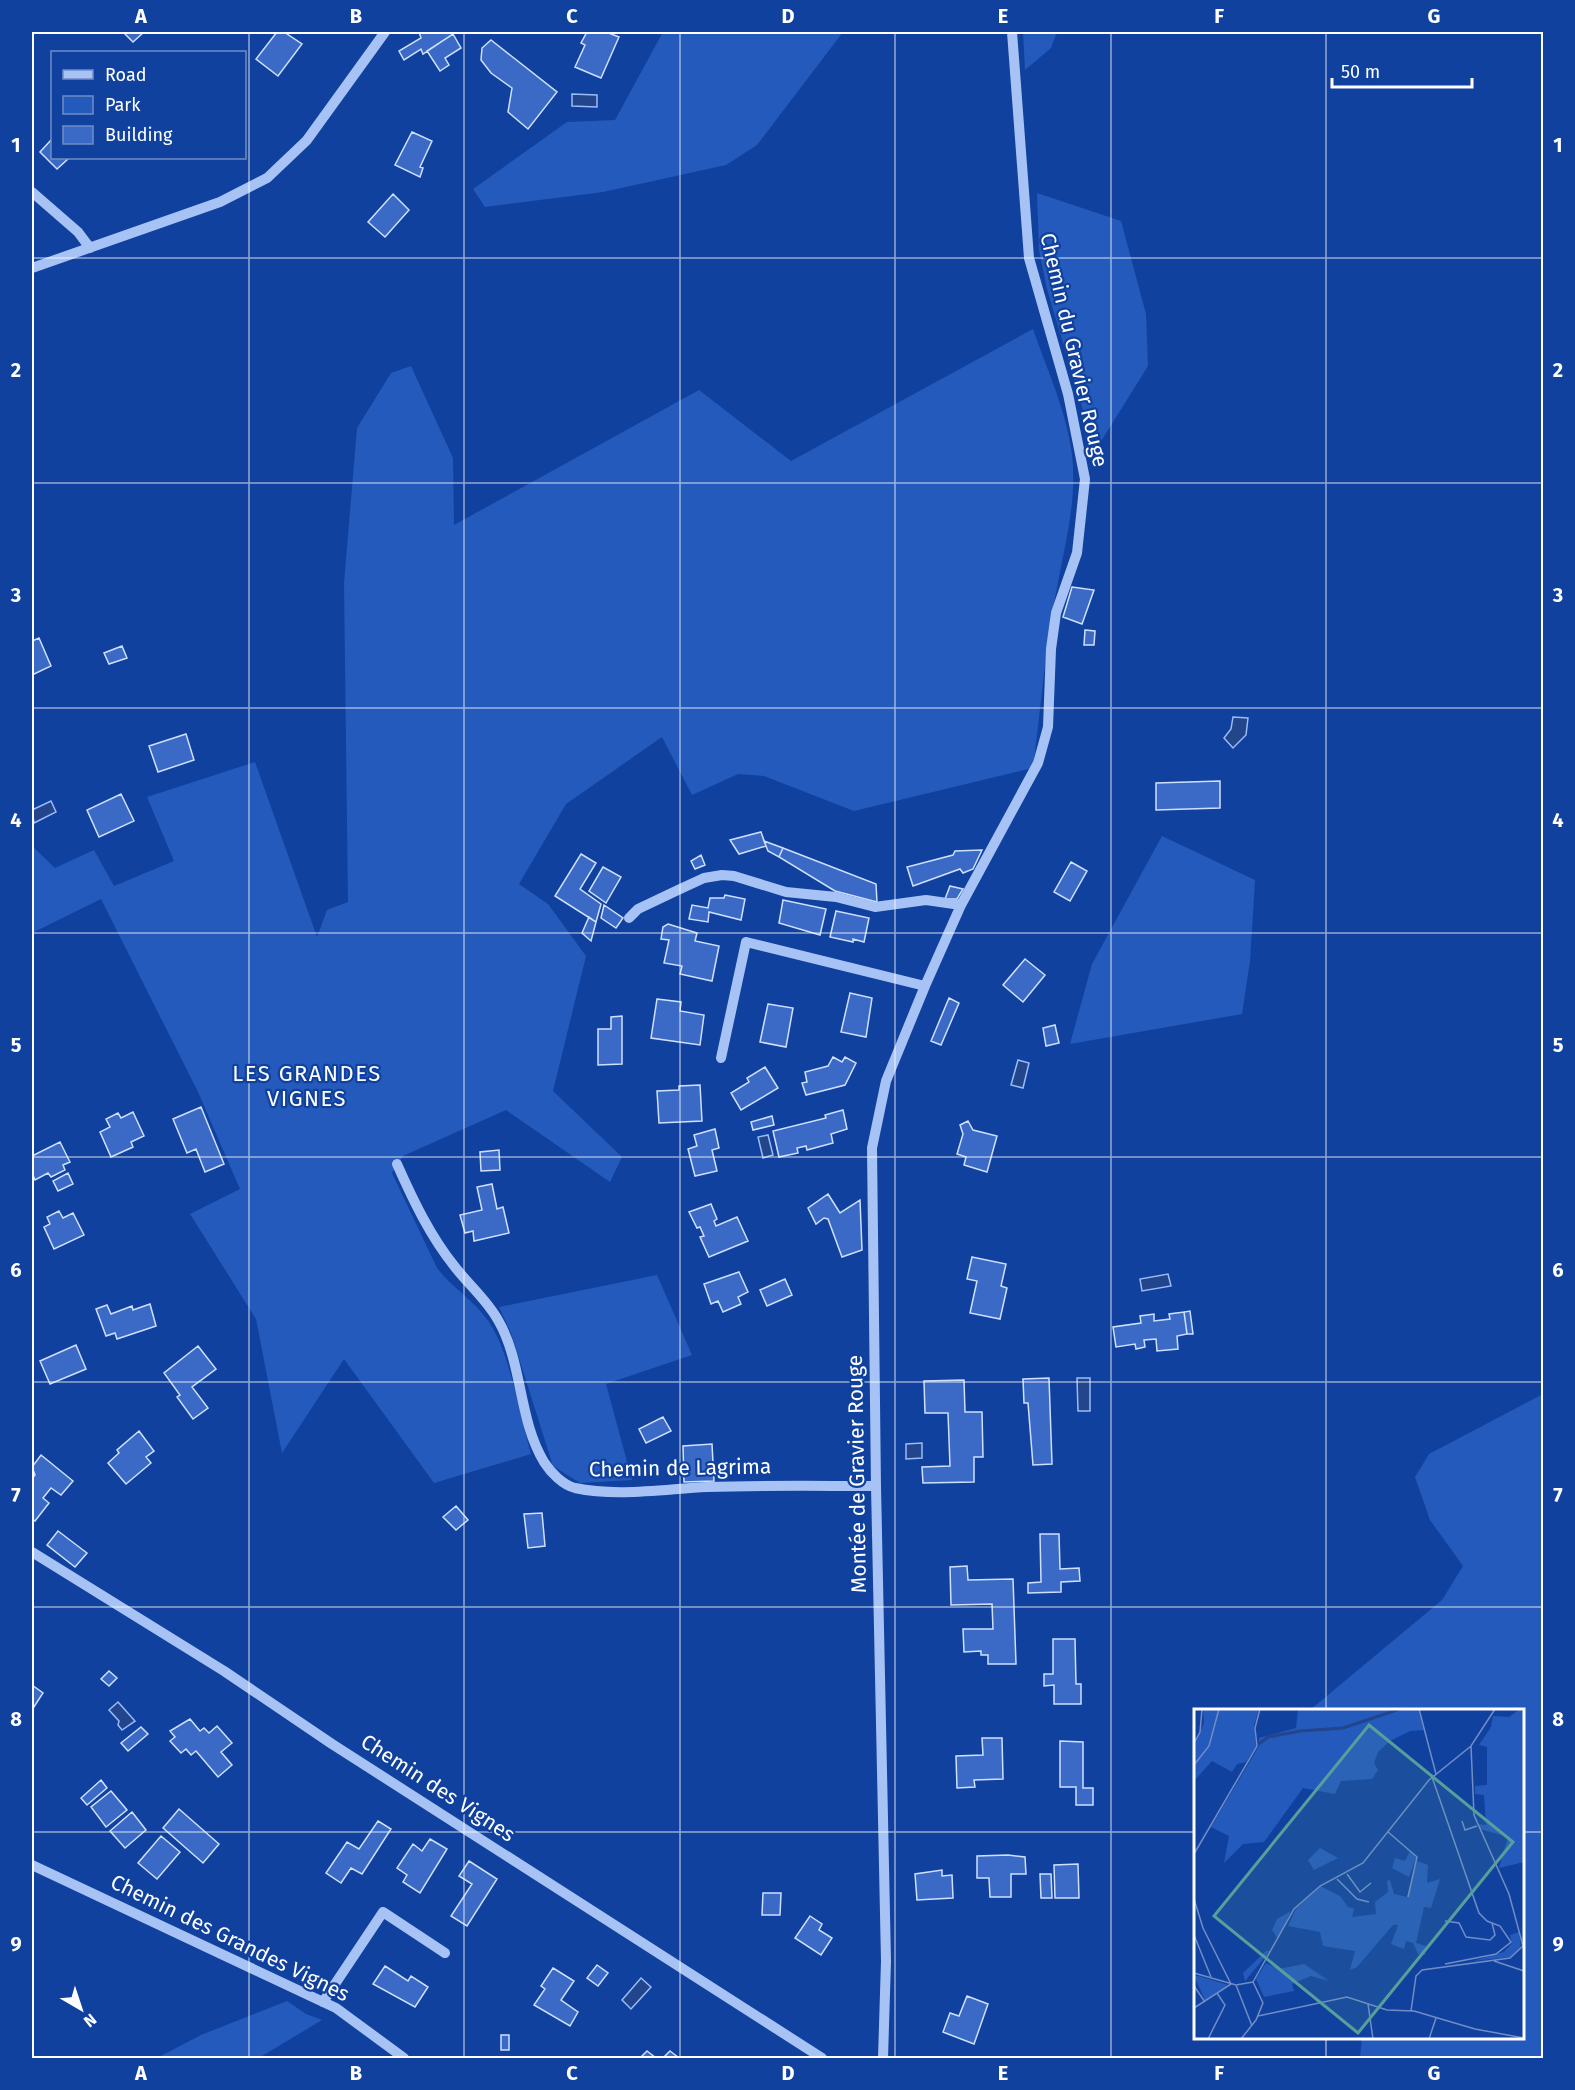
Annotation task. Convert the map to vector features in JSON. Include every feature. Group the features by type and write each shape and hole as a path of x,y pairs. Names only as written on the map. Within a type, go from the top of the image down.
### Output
{"street":[{"path":"32,268 220,202 267,178 291,159 307,140 385,32"},
{"name":"Chemin du Gravier Rouge","path":"961,905 1038,763 1048,727 1051,649 1056,613 1077,553 1085,479 1068,394 1029,258 1012,32"},
{"path":"32,192 78,232 90,248"},
{"path":"628,918 638,909 704,878 722,875 734,876 786,892 836,897 875,907 926,900 961,905"},
{"name":"Montée de Gravier Rouge","path":"883,2058 886,1961 876,1486 872,1148 886,1081 961,905"},
{"path":"721,1058 746,942 925,986"},
{"name":"Chemin de Lagrima","path":"397,1164 412,1199 438,1245 498,1320 510,1346 534,1438 544,1462 555,1477 573,1488 610,1491 741,1486 876,1486"},
{"name":"Chemin des Vignes","path":"32,1552 224,1671 332,1744 822,2058"},
{"name":"Chemin des Grandes Vignes","path":"32,1865 336,2008 404,2058"},
{"path":"323,2002 383,1912 445,1953"}],"green space":[{"path":"663,32 843,32 757,145 726,165 603,192 485,207 473,189 567,122 615,120"},
{"path":"1023,32 1057,32 1051,48 1025,70"},
{"path":"1037,193 1121,221 1146,314 1148,366 1095,451 1047,289 1039,250"},
{"path":"1033,329 1066,423 1072,455 1073,488 1070,519 1050,628 1033,768 854,811 764,776 738,774 692,795 662,737 566,804 519,884 548,904 586,956 553,1091 622,1157 610,1182 506,1110 403,1156 392,1173 437,1268 483,1314 496,1335 509,1367 531,1454 434,1483 344,1359 282,1453 256,1319 190,1214 240,1189 198,1092 101,899 32,933 32,846 55,868 94,850 114,886 174,861 147,797 255,762 317,937 327,910 348,902 344,583 357,428 391,373 411,366 453,458 454,525 699,390 791,461"},
{"path":"1162,836 1255,880 1250,961 1242,1014 1070,1044 1092,964"},
{"path":"657,1275 692,1355 606,1384 632,1480 580,1483 553,1466 511,1333 499,1307"},
{"path":"1543,1394 1543,2058 1360,2058 1362,2039 1524,2039 1524,1709 1311,1709 1442,1600 1463,1566 1430,1520 1415,1477 1429,1454"},
{"path":"287,2001 306,2014 322,2020 262,2056 264,2058 157,2058 201,2035"}],"shaded area":[{"path":"572,94 597,95 597,107 572,106"},
{"path":"1233,717 1248,718 1246,735 1233,748 1224,738 1231,729"},
{"path":"51,801 56,812 34,823 32,810"},
{"path":"1018,1060 1029,1063 1023,1088 1011,1085"},
{"path":"768,1135 773,1155 763,1158 758,1137"},
{"path":"1168,1274 1171,1286 1142,1291 1140,1279"},
{"path":"1077,1378 1090,1378 1090,1411 1078,1411"},
{"path":"922,1443 922,1458 906,1459 906,1444"},
{"path":"118,1702 135,1721 122,1730 118,1725 119,1721 109,1710"},
{"path":"641,1978 651,1987 631,2009 622,2000"}],"building":[{"path":"123,32 144,32 133,42"},
{"path":"277,32 284,32 302,44 278,76 256,59"},
{"path":"419,32 451,32 453,34 423,54 421,49 404,60 399,51 421,38"},
{"path":"587,32 606,32 619,37 601,78 575,67 585,45 581,43"},
{"path":"453,34 461,48 445,58 449,65 440,71 427,51"},
{"path":"491,40 557,92 528,129 508,112 512,88 491,73 481,60 482,48"},
{"path":"412,132 432,141 420,167 423,168 420,177 395,165"},
{"path":"51,140 51,159 68,159 57,169 40,152"},
{"path":"393,194 409,210 385,237 368,222"},
{"path":"1072,587 1094,590 1082,624 1063,617"},
{"path":"1085,630 1095,631 1094,645 1084,645"},
{"path":"39,638 51,666 32,675 32,641"},
{"path":"122,646 127,658 109,664 104,653"},
{"path":"186,734 194,760 158,772 149,746"},
{"path":"1220,781 1220,808 1156,810 1156,783"},
{"path":"121,794 134,821 99,837 87,810"},
{"path":"761,832 766,846 739,854 730,840"},
{"path":"764,841 783,848 779,857 768,851"},
{"path":"783,848 876,884 877,902 835,891 779,857"},
{"path":"982,850 973,869 963,873 960,869 913,886 907,867 953,855 955,851"},
{"path":"581,854 596,863 580,889 601,904 596,922 555,896"},
{"path":"701,855 705,865 695,869 691,861"},
{"path":"1071,862 1087,871 1070,901 1054,892"},
{"path":"603,867 621,877 606,903 589,891"},
{"path":"950,886 963,889 957,899 945,899"},
{"path":"725,895 745,899 741,920 709,912 708,922 689,919 692,905 708,908 710,898 724,898"},
{"path":"783,900 826,909 820,935 779,923"},
{"path":"604,905 623,918 616,928 601,918"},
{"path":"836,911 869,918 864,942 830,937"},
{"path":"589,917 596,922 591,941 582,933"},
{"path":"668,924 697,933 695,941 719,946 712,981 680,974 682,966 664,963 669,940 661,939 663,927"},
{"path":"1025,959 1045,975 1023,1002 1003,985"},
{"path":"850,993 872,998 866,1037 841,1032"},
{"path":"949,998 959,1003 941,1045 931,1041"},
{"path":"657,999 681,1002 680,1011 704,1015 700,1045 651,1038"},
{"path":"768,1004 793,1008 786,1047 760,1042"},
{"path":"622,1016 622,1064 598,1065 598,1029 611,1029 611,1017"},
{"path":"1055,1025 1059,1043 1046,1046 1043,1028"},
{"path":"833,1057 842,1062 845,1057 856,1063 845,1085 806,1095 802,1083 807,1082 805,1072 828,1066"},
{"path":"765,1067 778,1088 741,1110 731,1093 749,1082 747,1078"},
{"path":"700,1085 702,1121 659,1123 657,1091 679,1090 679,1086"},
{"path":"201,1107 224,1164 205,1172 196,1149 187,1153 173,1119"},
{"path":"843,1110 847,1129 831,1134 833,1143 807,1150 806,1146 797,1148 798,1153 779,1157 773,1131 826,1118 825,1115"},
{"path":"133,1112 144,1136 131,1142 133,1147 111,1157 100,1132 110,1127 106,1119 118,1113 121,1118"},
{"path":"772,1116 774,1125 753,1130 751,1122"},
{"path":"968,1121 973,1130 997,1136 987,1172 964,1165 966,1157 957,1154 963,1134 960,1125"},
{"path":"715,1129 719,1148 712,1150 717,1171 695,1176 688,1149 697,1146 694,1135"},
{"path":"60,1142 70,1162 63,1165 65,1170 51,1177 48,1173 35,1180 32,1173 32,1156"},
{"path":"499,1150 500,1170 481,1171 480,1152"},
{"path":"68,1173 73,1184 58,1191 53,1181"},
{"path":"492,1184 497,1209 503,1207 509,1233 474,1241 473,1231 465,1233 460,1215 482,1210 477,1187"},
{"path":"828,1194 840,1213 860,1200 862,1250 842,1257 828,1219 824,1218 816,1224 808,1208"},
{"path":"711,1204 717,1219 714,1221 716,1226 737,1217 748,1241 709,1257 700,1237 704,1236 700,1227 697,1228 689,1212"},
{"path":"59,1211 63,1218 73,1213 84,1235 54,1249 44,1227 50,1224 47,1217"},
{"path":"972,1257 1006,1264 1001,1286 1007,1288 1000,1319 970,1313 977,1281 967,1279"},
{"path":"739,1272 748,1292 738,1297 741,1304 723,1312 718,1301 711,1304 704,1284"},
{"path":"785,1279 792,1295 767,1306 760,1290"},
{"path":"150,1304 156,1326 117,1339 115,1333 106,1336 96,1309 107,1305 111,1314 132,1306 133,1310"},
{"path":"1190,1311 1193,1334 1187,1334 1184,1312"},
{"path":"1184,1312 1187,1334 1177,1336 1178,1349 1157,1351 1156,1339 1144,1340 1145,1347 1136,1349 1135,1344 1116,1347 1113,1327 1141,1323 1140,1316 1154,1314 1154,1321 1170,1319 1169,1314"},
{"path":"76,1345 86,1369 50,1384 40,1361"},
{"path":"198,1346 216,1369 192,1387 208,1408 193,1419 177,1397 180,1395 164,1373"},
{"path":"1049,1378 1052,1464 1033,1465 1028,1403 1024,1403 1023,1379"},
{"path":"964,1380 965,1412 982,1412 983,1457 974,1457 974,1482 923,1483 922,1467 950,1466 948,1413 925,1413 924,1381"},
{"path":"663,1417 671,1431 646,1443 639,1429"},
{"path":"139,1431 154,1451 146,1457 151,1463 126,1484 108,1463 119,1453 117,1450"},
{"path":"712,1444 714,1481 684,1482 683,1446"},
{"path":"41,1455 73,1481 61,1495 51,1488 43,1498 49,1503 35,1521 32,1519 32,1479 35,1475 32,1467"},
{"path":"456,1506 468,1520 456,1530 443,1517"},
{"path":"542,1513 545,1546 528,1548 524,1514"},
{"path":"58,1531 87,1553 75,1567 47,1545"},
{"path":"1040,1534 1059,1534 1060,1569 1079,1568 1080,1581 1061,1582 1061,1592 1028,1593 1028,1583 1041,1582"},
{"path":"967,1566 968,1580 1013,1579 1016,1664 988,1664 988,1655 981,1655 981,1651 964,1652 963,1629 993,1629 992,1604 951,1605 950,1567"},
{"path":"1053,1639 1075,1639 1076,1684 1081,1684 1081,1704 1054,1704 1054,1685 1044,1686 1044,1674 1053,1674"},
{"path":"109,1671 117,1678 109,1686 101,1679"},
{"path":"32,1685 43,1693 32,1710"},
{"path":"190,1719 200,1731 204,1728 209,1733 217,1726 232,1743 221,1752 232,1765 218,1777 196,1751 191,1755 186,1749 181,1753 170,1741 175,1737 170,1731"},
{"path":"141,1727 148,1734 128,1751 121,1743"},
{"path":"982,1738 1002,1738 1003,1779 974,1780 975,1787 957,1788 956,1756 983,1755"},
{"path":"1060,1741 1083,1742 1083,1788 1093,1788 1093,1805 1076,1805 1076,1787 1060,1787"},
{"path":"101,1780 107,1788 87,1805 81,1798"},
{"path":"111,1791 127,1810 106,1827 91,1807"},
{"path":"179,1809 219,1844 203,1863 163,1828"},
{"path":"132,1812 146,1830 125,1848 110,1831"},
{"path":"378,1821 391,1829 362,1874 351,1868 341,1883 326,1873 347,1842 359,1849"},
{"path":"161,1836 180,1852 157,1879 138,1863"},
{"path":"430,1839 447,1849 420,1893 403,1882 407,1875 397,1868 413,1844 422,1851"},
{"path":"977,1856 1025,1857 1026,1874 1011,1874 1011,1897 990,1897 989,1878 977,1878"},
{"path":"469,1861 497,1879 467,1926 451,1916 472,1884 459,1876"},
{"path":"1078,1864 1079,1898 1055,1898 1054,1865"},
{"path":"942,1870 942,1876 952,1875 953,1898 917,1900 915,1874"},
{"path":"1040,1874 1051,1874 1052,1898 1041,1898"},
{"path":"763,1893 781,1893 780,1915 762,1915"},
{"path":"810,1916 822,1924 819,1930 832,1938 821,1955 795,1938"},
{"path":"597,1965 608,1973 598,1986 587,1978"},
{"path":"385,1966 408,1981 411,1976 428,1987 415,2007 373,1984"},
{"path":"553,1968 574,1981 561,2000 578,2012 570,2026 534,2005 545,1989 541,1986"},
{"path":"967,1996 988,2004 974,2044 943,2032 950,2013 959,2016"},
{"path":"501,2035 509,2035 509,2050 501,2050"},
{"path":"647,2051 656,2058 640,2058"},
{"path":"670,2051 679,2058 663,2058"}],"district":[{"name":"LES GRANDES VIGNES","path":"307,1086"}]}
